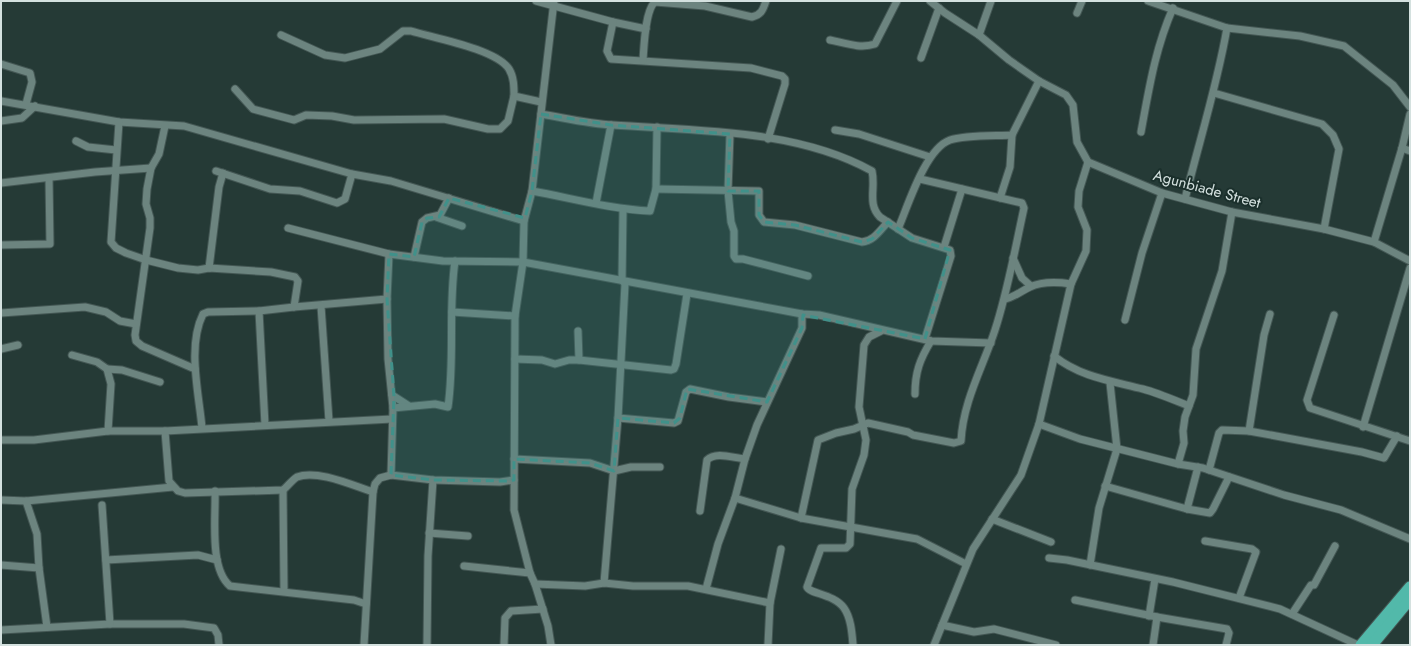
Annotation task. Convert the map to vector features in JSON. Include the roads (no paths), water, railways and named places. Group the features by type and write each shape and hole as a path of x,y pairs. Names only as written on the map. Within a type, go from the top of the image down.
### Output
{"highway":[{"path":"1360,645 1410,587"},
{"path":"1372,645 1410,600"}],"street":[{"path":"536,1 553,3 613,22 646,29"},
{"path":"643,60 646,29 652,5 655,2 705,6 752,17 758,16 763,10 766,1"},
{"path":"830,40 854,46 875,44 897,1"},
{"path":"930,1 979,35 1009,60 1039,81 1066,96 1073,105 1077,142 1088,162 1080,191 1078,207 1087,230 1086,251 1071,284 1039,424 1021,475 977,541 966,564 934,645"},
{"path":"979,35 991,1"},
{"path":"1077,13 1082,1"},
{"path":"1148,1 1173,8 1226,28 1300,36 1344,46 1393,85 1410,107"},
{"path":"551,645 548,626 536,584 530,573 514,510 514,459 515,316 523,262 524,221 532,191 553,3"},
{"path":"921,58 939,8"},
{"path":"1141,132 1159,42 1173,8"},
{"path":"613,22 608,51 610,59 751,68 782,76 785,79 785,84 768,139"},
{"path":"1185,199 1214,94 1226,28"},
{"path":"235,89 254,109 294,120 306,115 332,116 354,120 444,119 488,129 500,129 508,121 514,96 514,85 509,69 490,53 411,31 403,31 380,49 345,58 326,55 281,35"},
{"path":"1,64 30,73 32,82 26,104"},
{"path":"1000,198 1010,167 1012,135 1039,81"},
{"path":"1214,94 1322,124 1332,135 1340,149 1324,229"},
{"path":"514,96 542,102"},
{"path":"1,101 26,104 119,122 184,126 352,174 391,181 524,221"},
{"path":"1,121 22,118 35,106"},
{"path":"541,114 612,125 657,127 768,139 816,149 872,172 873,193 871,202 875,213 912,238 950,250 951,256 928,340 918,365 915,394"},
{"path":"1374,242 1402,148 1410,114"},
{"path":"119,122 111,242 116,248 146,260 191,270 209,268 271,272 295,277 298,281 294,307"},
{"path":"596,203 612,125"},
{"path":"165,126 159,154 151,168 146,204 150,218 146,260 136,324 136,342 195,369"},
{"path":"532,191 596,203 623,210 650,211 656,189 657,127"},
{"path":"835,130 859,134 930,157"},
{"path":"730,134 728,191 731,222 734,231 734,256 736,259 743,259 808,276"},
{"path":"898,229 930,157 950,140 1012,135"},
{"path":"76,141 88,147 116,150"},
{"path":"1402,148 1410,151"},
{"name":"Agunbiade Street","path":"1088,162 1162,193 1232,212 1324,229 1374,242 1410,261"},
{"path":"1,184 95,172 115,172 151,168"},
{"path":"209,268 220,172 270,189 300,191 338,203 345,199 352,174"},
{"path":"1,245 50,244 49,178"},
{"path":"802,518 818,440 836,433 854,430 864,424 876,425 908,432 913,435 954,443 961,441 969,396 991,343 1005,299 1024,208 1022,203 1017,201 920,179"},
{"path":"656,189 728,191 759,190 759,215 764,222 770,224 796,225 862,242 872,239 888,222"},
{"path":"944,247 962,189"},
{"path":"1125,320 1142,253 1162,193"},
{"path":"436,217 440,215 449,198"},
{"path":"604,583 614,471 621,366 625,284 622,280 623,210"},
{"path":"1178,464 1184,443 1183,431 1193,395 1196,349 1222,271 1232,212"},
{"path":"414,257 422,222 427,218 436,217 462,226"},
{"path":"288,228 389,254 455,261 523,262 622,280 687,294 802,314 819,315 881,331 928,340 991,343"},
{"path":"389,254 387,299 388,359 393,408 391,475"},
{"path":"1013,258 1022,278 1031,286"},
{"path":"393,408 435,404 448,407 452,369 451,286 455,261"},
{"path":"1363,427 1410,268"},
{"path":"1005,299 1012,298 1031,286 1053,282 1071,284"},
{"path":"515,359 542,360 555,364 569,360 579,360 621,366 674,369 687,294"},
{"path":"202,428 198,382 195,369 195,352 203,314 208,312 259,311 321,306 387,299"},
{"path":"321,306 329,421"},
{"path":"1,313 85,307 106,312 120,320 136,324"},
{"path":"259,311 265,425"},
{"path":"452,312 515,316"},
{"path":"706,589 718,544 735,498 745,459 767,402 802,328 802,314"},
{"path":"1249,431 1264,335 1270,314"},
{"path":"1334,315 1307,400 1310,408 1363,427 1410,441"},
{"path":"578,331 579,360"},
{"path":"853,645 851,629 845,609 839,602 830,596 811,591 807,587 821,548 849,547 852,489 864,454 866,440 864,424 859,407 864,345 869,337 881,331"},
{"path":"1,349 18,345"},
{"path":"72,354 97,362 107,369 122,370 160,382"},
{"path":"1054,356 1065,365 1110,383 1144,389 1189,406"},
{"path":"107,369 111,384 108,431"},
{"path":"1090,565 1099,508 1117,449 1110,383"},
{"path":"618,418 674,423 678,421 686,392 690,389 729,397 767,402"},
{"path":"392,395 409,406"},
{"path":"1,440 34,440 108,431 165,431 329,421 392,419"},
{"path":"1039,424 1080,439 1178,464 1198,467 1284,495 1341,510 1410,539"},
{"path":"1209,470 1219,433 1222,430 1249,431 1362,452 1384,458 1397,436"},
{"path":"165,431 167,475 173,487 178,491 185,493 283,490 297,478 314,476 338,480 373,492"},
{"path":"700,511 707,460 711,456 716,455 745,459"},
{"path":"514,459 590,463 614,471 631,467 660,468"},
{"path":"1187,509 1198,467"},
{"path":"364,645 373,492 375,484 380,478 391,475 433,480 500,482 514,480"},
{"path":"1105,486 1187,509 1210,513 1229,476"},
{"path":"427,645 429,533 433,480"},
{"path":"1,500 26,501 173,487"},
{"path":"283,490 284,591"},
{"path":"216,492 215,541 217,560 221,576 230,586 354,600 366,604"},
{"path":"735,498 802,518 917,539 966,564"},
{"path":"26,501 38,534 39,568 47,628"},
{"path":"102,505 110,624"},
{"path":"992,520 1051,542"},
{"path":"429,533 468,536"},
{"path":"1205,541 1252,549 1256,552 1239,598"},
{"path":"1292,614 1311,585 1314,585 1335,546"},
{"path":"768,645 770,603 781,549"},
{"path":"106,560 198,555 217,560"},
{"path":"1048,558 1067,560 1239,598 1292,614 1360,645"},
{"path":"1,565 39,568"},
{"path":"464,566 530,573"},
{"path":"1149,616 1155,579"},
{"path":"536,584 585,586 604,583 633,586 688,586 770,603"},
{"path":"1075,600 1149,616 1227,629 1229,634 1226,645"},
{"path":"504,645 505,618 511,611 543,609"},
{"path":"1153,645 1157,617"},
{"path":"1,630 110,624 184,624 214,628 218,635 219,645"},
{"path":"942,624 974,632 994,629 1056,645"}]}
